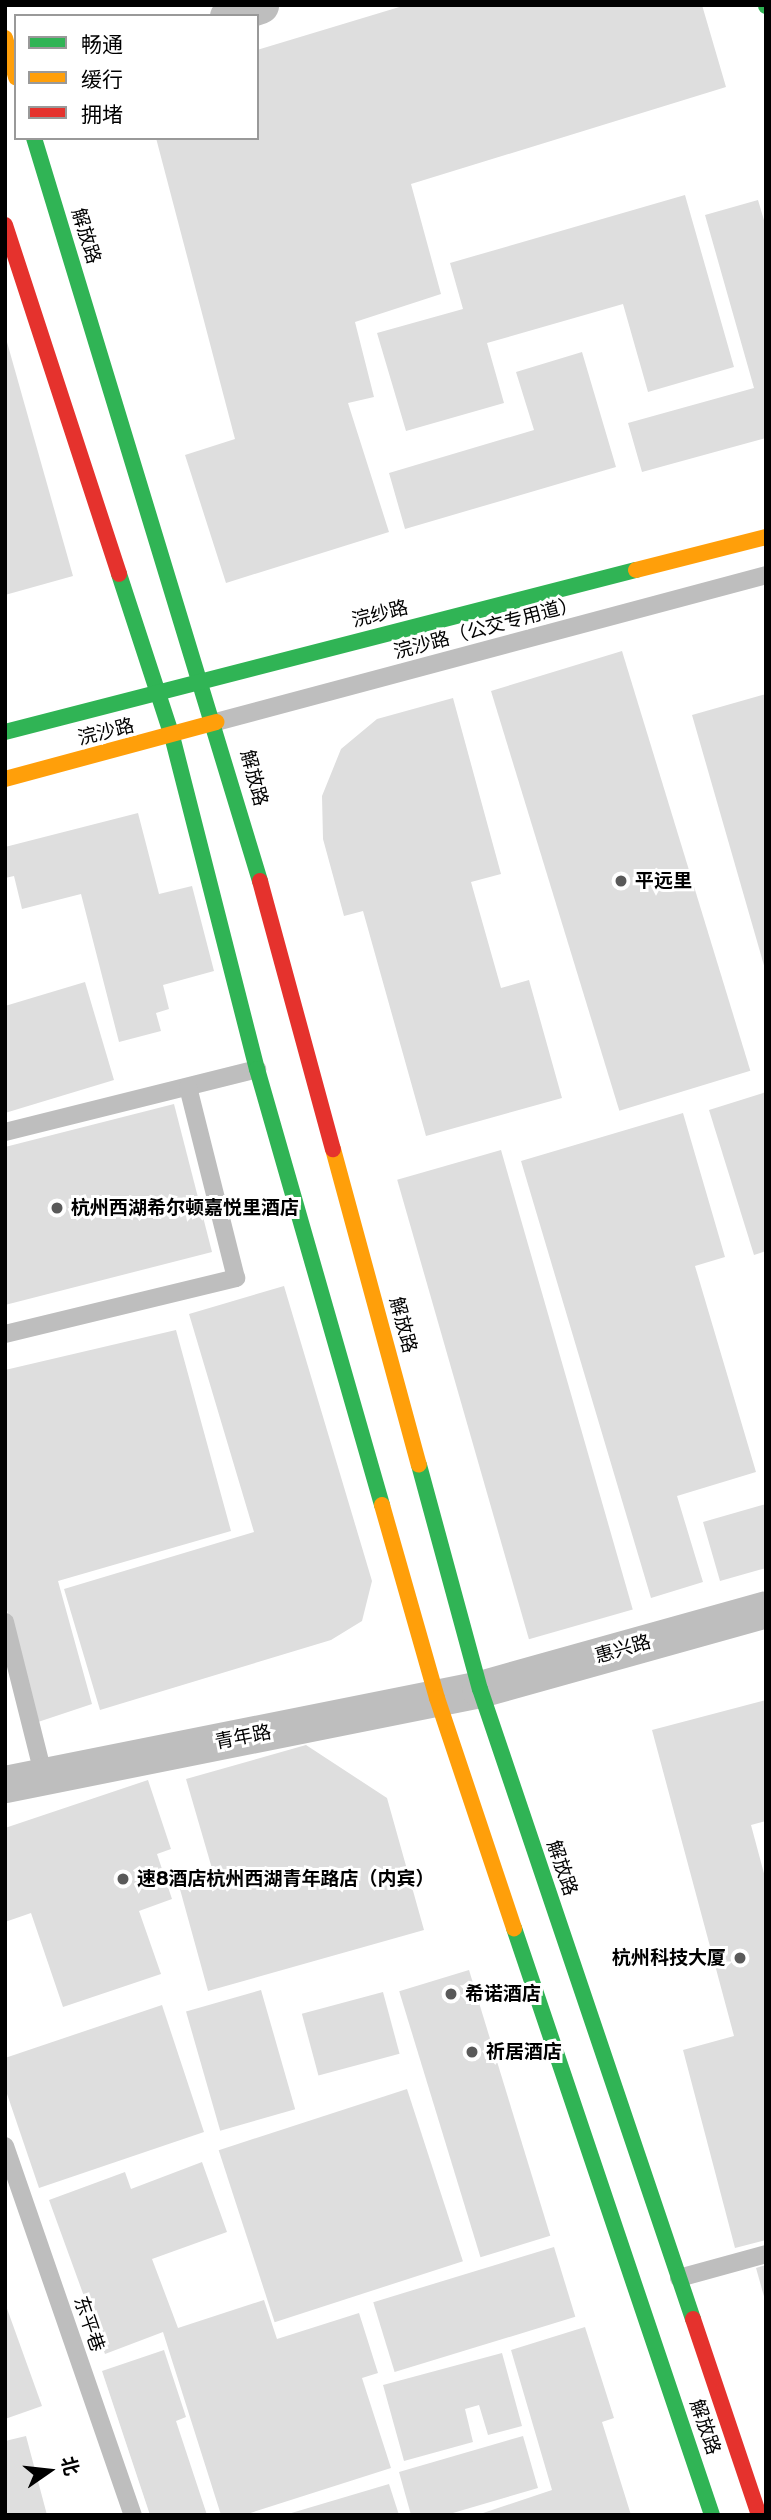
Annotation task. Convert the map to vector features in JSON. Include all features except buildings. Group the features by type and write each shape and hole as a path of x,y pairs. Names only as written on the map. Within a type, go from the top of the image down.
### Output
{"main road":[{"path":"5,38 14,70"},
{"name":"解放路","path":"35,140 201,681 216,722 480,1689 759,2515"},
{"name":"解放路","path":"5,225 172,736 257,1069 437,1698 712,2515"},
{"name":"浣纱路","path":"5,732 159,695 201,681 766,537"},
{"name":"浣沙路","path":"5,779 216,722"}],"street":[{"path":"234,14 260,5"},
{"name":"惠兴路","path":"480,1689 766,1609"},
{"name":"青年路","path":"5,1784 480,1689"}],"lane":[{"name":"浣沙路（公交专用道）","path":"216,722 766,575"},
{"path":"5,1132 257,1069"},
{"path":"5,1334 236,1278 188,1087"},
{"path":"5,1622 44,1777"},
{"name":"东平巷","path":"5,2146 13,2192 133,2515"},
{"path":"679,2278 766,2254"}],"traffic: fast":[{"path":"35,140 260,881"},
{"path":"5,732 636,570"},
{"path":"119,574 172,736 257,1069 382,1505"},
{"path":"419,1465 480,1689 693,2319"},
{"path":"514,1928 712,2515"}],"traffic: slow":[{"path":"5,38 14,70"},
{"path":"636,570 766,537"},
{"path":"5,779 216,722"},
{"path":"333,1149 419,1465"},
{"path":"382,1505 437,1698 514,1928"}],"traffic: jam":[{"path":"5,225 119,574"},
{"path":"260,881 333,1149"},
{"path":"693,2319 759,2515"}],"place":[{"name":"平远里","path":"621,881"},
{"name":"杭州西湖希尔顿嘉悦里酒店","path":"57,1208"},
{"name":"速8酒店杭州西湖青年路店（内宾）","path":"123,1879"},
{"name":"杭州科技大厦","path":"740,1958"},
{"name":"希诺酒店","path":"451,1994"},
{"name":"祈居酒店","path":"472,2052"}]}
